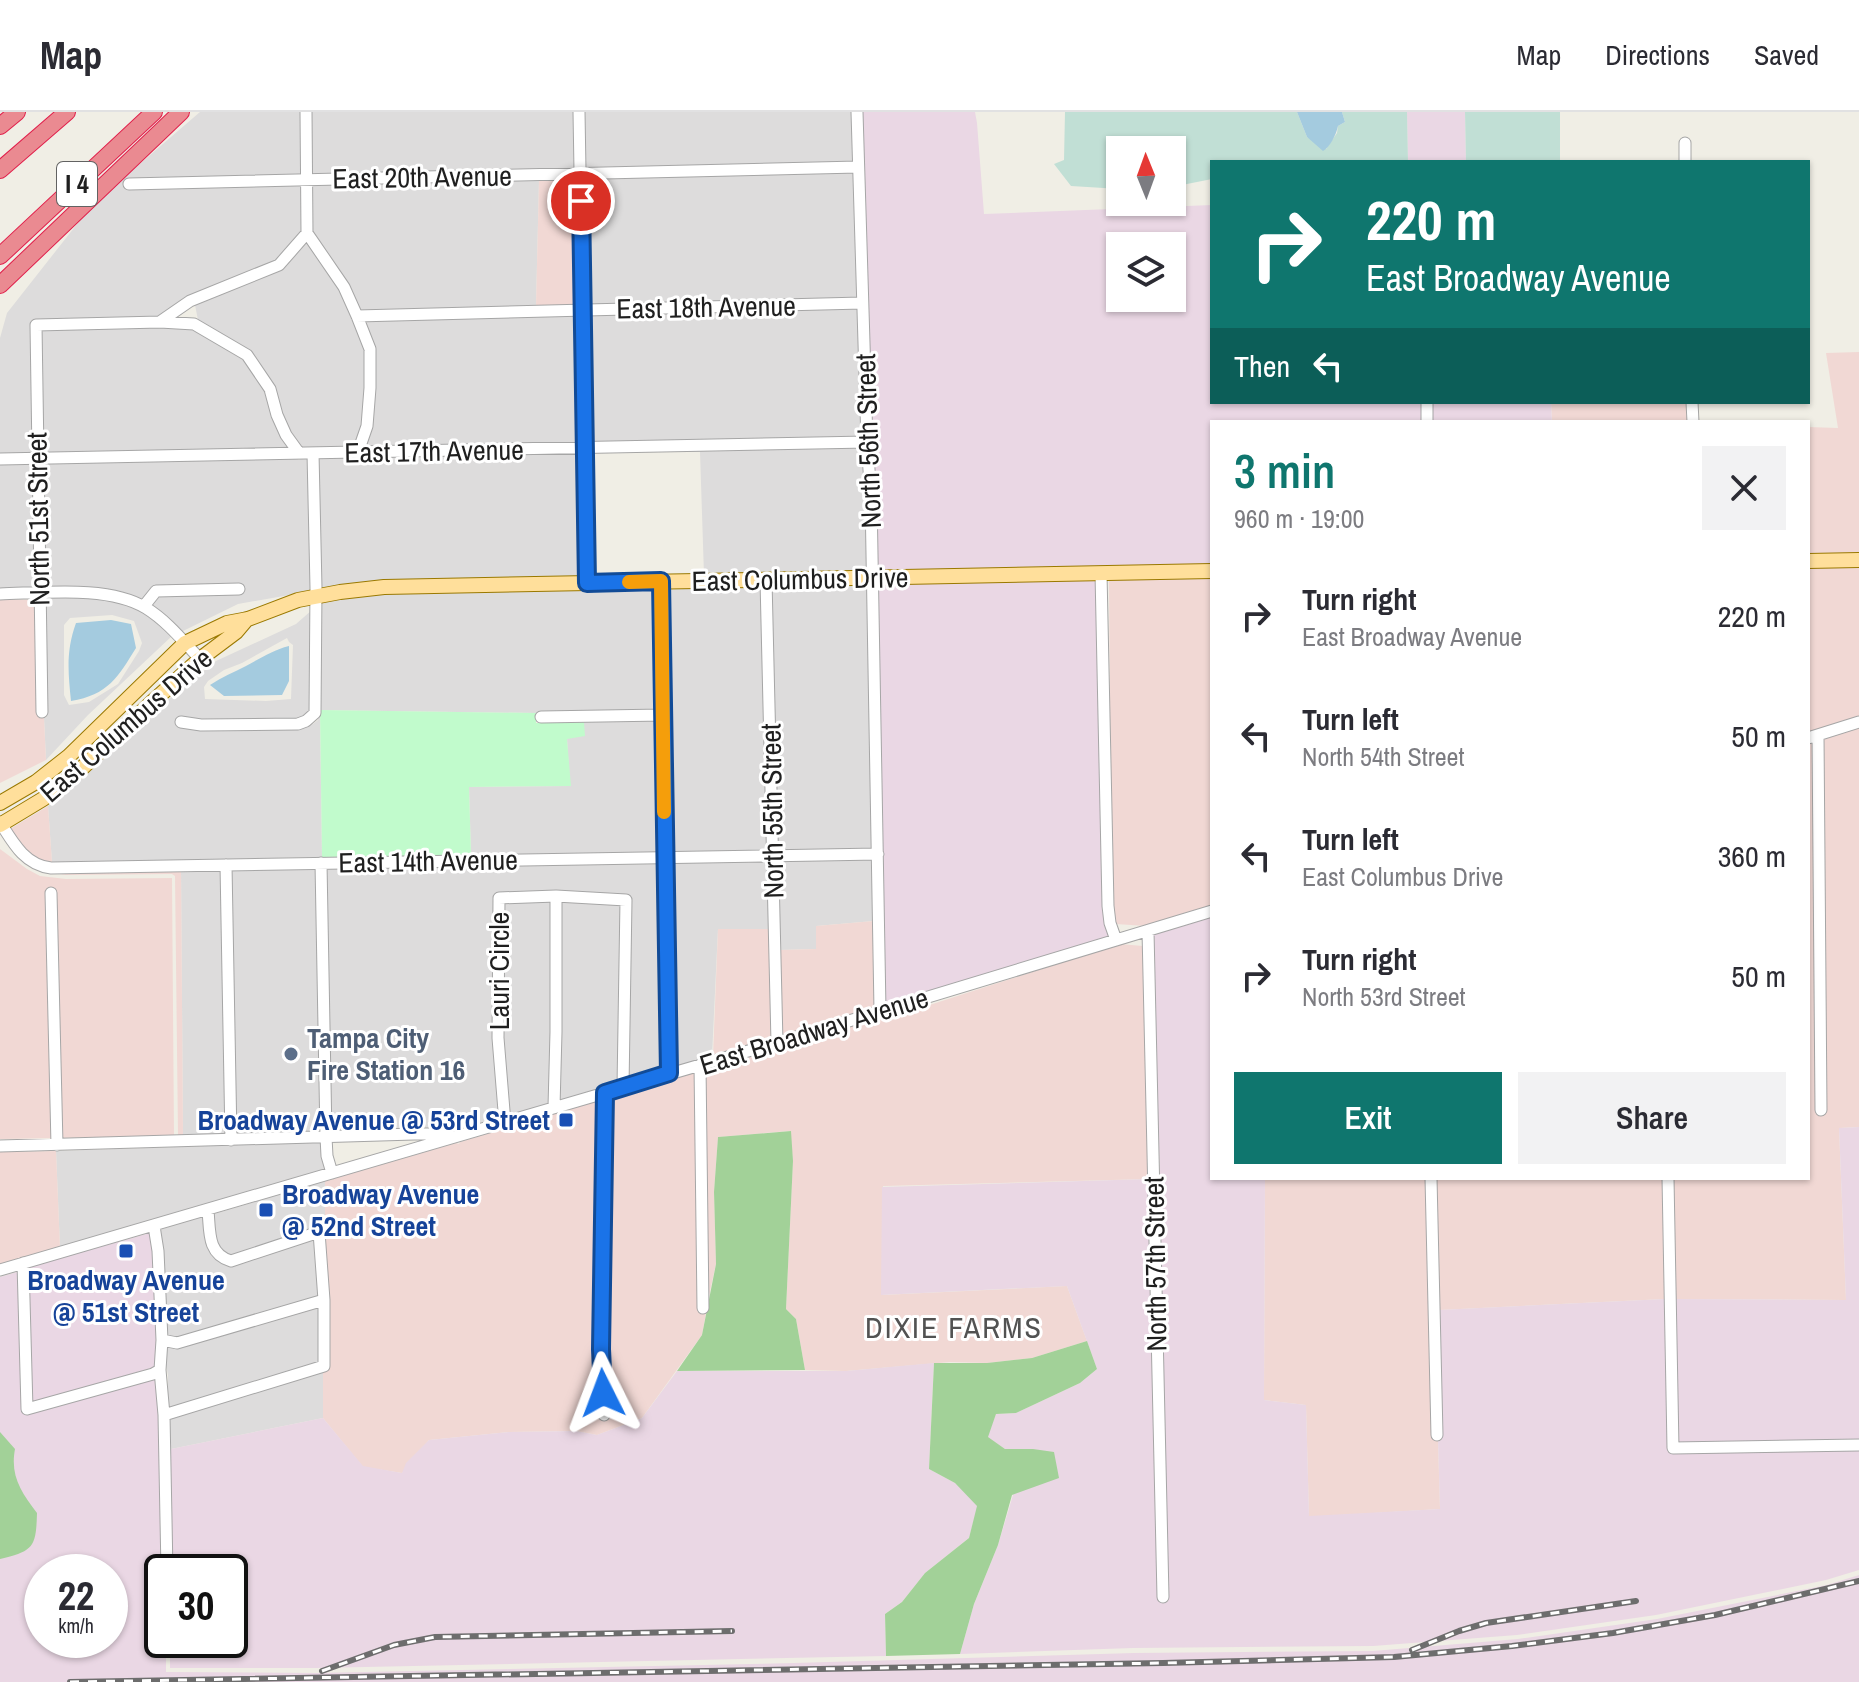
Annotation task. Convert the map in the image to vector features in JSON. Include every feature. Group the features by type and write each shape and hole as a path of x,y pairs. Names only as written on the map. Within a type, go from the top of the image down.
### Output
{"highway":[{"path":"0,126 17,112"},
{"name":"I 4","path":"0,170 67,112"},
{"name":"I 4","path":"0,256 154,112"},
{"path":"0,285 181,112"}],"main road":[{"path":"1810,561 1859,560"},
{"name":"East Columbus Drive","path":"0,803 36,782 69,756 185,643 227,623 316,596 384,587 1210,571"},
{"name":"East Columbus Drive","path":"1,824 43,799 80,770 248,619"}],"street":[{"path":"306,112 307,233 344,287 370,349 367,426 358,452"},
{"path":"579,112 587,583"},
{"name":"North 56th Street","path":"857,112 871,497 880,1010"},
{"path":"1685,143 1685,160"},
{"name":"East 20th Avenue","path":"129,184 858,167"},
{"path":"160,322 190,301 279,265 307,233"},
{"path":"190,301 194,324"},
{"name":"East 18th Avenue","path":"357,316 862,303"},
{"path":"160,322 194,324 247,355 270,389 286,435 299,453"},
{"name":"North 51st Street","path":"42,712 36,325 160,322"},
{"name":"East 17th Avenue","path":"0,459 867,442"},
{"path":"181,722 201,725 298,724 315,713 313,453"},
{"path":"1101,573 1108,906 1116,940"},
{"name":"North 55th Street","path":"766,580 777,1043"},
{"path":"661,581 669,1073"},
{"path":"144,606 156,591 239,589"},
{"path":"0,594 97,593 117,596 144,606 164,621 200,659"},
{"path":"541,717 663,715"},
{"path":"1821,1110 1813,736 1859,722"},
{"name":"East 14th Avenue","path":"1,824 15,847 42,867 878,854"},
{"path":"321,863 326,1137 332,1173"},
{"path":"226,865 231,1140"},
{"path":"51,893 57,1145"},
{"path":"554,1107 556,896"},
{"name":"Lauri Circle","path":"505,1123 498,1038 499,898 556,896 626,900 623,1087"},
{"name":"East Broadway Avenue","path":"0,1270 777,1043 1210,912"},
{"name":"North 57th Street","path":"1148,931 1163,1597"},
{"path":"700,1065 703,1308"},
{"path":"604,1415 601,1349 605,1093"},
{"path":"0,1146 441,1134 456,1138"},
{"path":"1431,1180 1437,1435"},
{"path":"1668,1180 1673,1448 1859,1445"},
{"path":"164,1415 324,1366 324,1300 319,1232 231,1261 222,1258 211,1243 208,1210"},
{"path":"154,1226 162,1340 160,1370 167,1554"},
{"path":"23,1263 27,1409 160,1370"},
{"path":"162,1340 177,1343 324,1300"}],"shaded area":[{"path":"200,112 302,112 302,174 125,179 125,188 302,185 302,231 276,260 185,297 159,316 31,320 32,453 0,454 0,338 7,313 92,205"},
{"path":"311,112 574,112 576,168 312,174"},
{"path":"584,112 852,112 853,162 585,168"},
{"path":"862,112 975,112 984,214 1106,209 1106,216 1186,216 1186,206 1210,205 1210,404 1422,404 1423,420 1210,420 1210,566 877,572"},
{"path":"1065,112 1297,112 1307,137 1326,149 1338,126 1345,122 1342,112 1407,112 1408,160 1210,160 1210,179 1186,184 1186,136 1106,136 1106,188 1071,186 1054,164 1064,160"},
{"path":"1297,112 1342,112 1345,122 1338,126 1323,151 1307,137"},
{"path":"1407,112 1465,112 1466,160 1408,160"},
{"path":"1465,112 1560,112 1560,160 1466,160"},
{"path":"853,172 858,298 587,305 585,178"},
{"path":"557,179 539,181 536,306 360,311 311,231 312,185"},
{"path":"576,179 578,305 536,306 539,180"},
{"path":"306,241 340,290 365,351 366,388 362,425 355,447 301,448 289,433 251,352 198,320 195,305 280,270"},
{"path":"858,309 862,436 589,442 587,316"},
{"path":"578,316 580,442 366,446 371,427 364,321"},
{"path":"158,327 193,329 244,359 265,392 281,438 289,448 41,453 41,331"},
{"path":"1859,352 1859,555 1810,556 1810,427 1838,428 1826,353"},
{"path":"1432,404 1551,404 1552,420 1432,420"},
{"path":"1551,404 1687,404 1688,420 1552,420"},
{"path":"863,447 867,573 704,575 700,452 668,451"},
{"path":"580,453 582,578 321,590 318,458"},
{"path":"309,458 312,591 238,604 181,632 151,605 158,596 243,594 243,584 156,586 143,600 98,588 44,588 42,464"},
{"path":"32,464 35,588 0,588 0,465"},
{"path":"1859,566 1859,717 1810,731 1810,567"},
{"path":"1210,576 1210,906 1146,926 1116,924 1112,905 1109,579"},
{"path":"1097,579 1110,936 885,1004 877,583"},
{"path":"867,583 873,849 777,851 771,585"},
{"path":"762,585 768,851 669,853 665,590"},
{"path":"592,588 593,593 656,590 658,709 536,713 320,710 321,602 365,594"},
{"path":"44,598 116,601 142,611 172,636 88,715 46,760 44,718 47,717","holes":["112,615 134,621 142,643 118,684 89,702 69,705 64,695 64,625 70,618"]},
{"path":"0,599 35,600 38,717 44,718 46,760 0,783"},
{"path":"312,610 311,711 298,718 201,720 178,716 176,726 201,730 298,729 313,724 320,714 322,857 52,863 48,806 128,732 216,661 296,624","holes":["287,638 293,645 291,699 205,699 204,687 224,670"]},
{"path":"111,620 131,624 136,648 111,683 94,694 71,701 69,661 76,623"},
{"path":"289,646 289,681 282,695 224,696 210,685 267,654"},
{"path":"658,720 660,853 471,855 469,787 570,786 567,739 584,722"},
{"path":"1859,728 1859,1127 1839,1128 1846,1300 1675,1299 1672,1180 1810,1180 1810,742 1814,741 1817,1114 1825,1115 1823,739"},
{"path":"48,806 52,862 43,862 25,850 10,829"},
{"path":"0,849 40,876 66,879 172,878 174,1136 0,1139"},
{"path":"873,860 874,921 816,926 817,949 780,950 777,861"},
{"path":"768,862 770,929 718,929 712,1056 674,1067 669,863"},
{"path":"660,864 664,1069 456,1132 331,1132 326,868"},
{"path":"317,868 321,1132 235,1134 231,870"},
{"path":"222,870 226,1135 183,1135 181,871"},
{"path":"181,871 183,1135 178,1135 175,876 53,873"},
{"path":"1210,917 1210,1180 1265,1180 1264,1400 1306,1405 1309,1516 1440,1509 1439,1310 1665,1299 1669,1453 1859,1450 1859,1570 1826,1580 1656,1615 1517,1635 1373,1646 1133,1648 960,1654 974,1604 1033,1449 1005,1449 987,1437 996,1414 1016,1413 1080,1383 1097,1369 1067,1286 881,1295 882,1187 1149,1179 1158,1601 1168,1602 1152,935"},
{"path":"874,921 876,1006 782,1036 780,950 816,949 816,926"},
{"path":"718,929 770,929 772,1039 713,1056"},
{"path":"1119,944 1143,946 1149,1179 883,1186 882,1295 1067,1286 1087,1341 1032,1358 987,1363 950,1362 846,1371 805,1370 796,1319 786,1309 793,1161 790,1131 718,1137 714,1192 716,1264 707,1305 705,1069 885,1014 886,1019"},
{"path":"696,1072 698,1312 706,1313 702,1335 642,1418 597,1435 576,1431 509,1432 429,1440 402,1473 363,1467 323,1418 323,1371 330,1304 325,1243 325,1181 600,1100 596,1350 600,1420 609,1420 605,1349 609,1097"},
{"path":"1859,1127 1859,1440 1678,1443 1675,1299 1846,1300 1839,1128"},
{"path":"322,1142 326,1169 60,1248 56,1151"},
{"path":"56,1151 60,1248 0,1265 0,1152"},
{"path":"1265,1180 1426,1180 1433,1440 1438,1440 1440,1509 1309,1517 1306,1405 1264,1400"},
{"path":"1435,1180 1663,1180 1665,1299 1439,1310"},
{"path":"325,1181 325,1243 324,1232 231,1255 225,1253 216,1241 214,1214"},
{"path":"204,1216 210,1253 219,1262 230,1266 315,1239 319,1296 177,1337 166,1336 159,1230"},
{"path":"150,1233 154,1252 155,1367 31,1403 28,1267"},
{"path":"24,1270 26,1410 163,1375 162,1554 144,1554 144,1658 166,1658 166,1672 317,1673 1134,1653 1373,1651 1518,1639 1657,1619 1827,1585 1859,1575 1859,1682 0,1682 0,1277"},
{"path":"319,1307 319,1362 168,1408 166,1346"},
{"path":"934,1363 929,1469 955,1483 978,1505 969,1538 925,1573 902,1602 885,1614 886,1656 317,1668 170,1668 170,1658 248,1658 248,1554 172,1554 169,1419 171,1449 323,1418 363,1466 402,1473 406,1463 429,1440 509,1432 576,1431 597,1435 642,1418 677,1371 846,1371"},
{"path":"323,1371 323,1418 171,1449 169,1419"}],"green space":[{"path":"320,710 536,713 536,723 584,722 585,736 567,739 571,786 469,787 471,855 322,857"},
{"path":"791,1131 793,1161 786,1309 796,1319 805,1370 677,1371 702,1335 716,1264 714,1192 718,1137"},
{"path":"1087,1341 1097,1369 1080,1383 1016,1413 996,1414 988,1437 1005,1449 1054,1452 1059,1478 1012,1495 960,1654 886,1656 885,1614 902,1602 925,1573 969,1538 977,1506 955,1483 929,1469 934,1363 987,1363 1032,1358"},
{"path":"0,1432 15,1449 14,1467 18,1483 37,1513 36,1533 31,1546 0,1559"}],"railway":[{"path":"70,1682 1394,1657 1613,1633 1715,1615 1859,1581"},
{"path":"1412,1650 1486,1623 1636,1601"},
{"path":"322,1671 394,1645 435,1637 732,1631"}],"slow traffic":[{"path":"629,582 661,581 664,812"}],"place":[{"name":"Tampa City Fire Station 16","path":"291,1054"},
{"name":"Broadway Avenue @ 53rd Street","path":"566,1120"},
{"name":"Broadway Avenue @ 52nd Street","path":"266,1210"},
{"name":"Broadway Avenue @ 51st Street","path":"126,1251"}],"district":[{"name":"DIXIE FARMS","path":"954,1328"}],"route":[{"path":"581,201 587,583 661,581 669,1073 605,1093 603,1393"}]}
